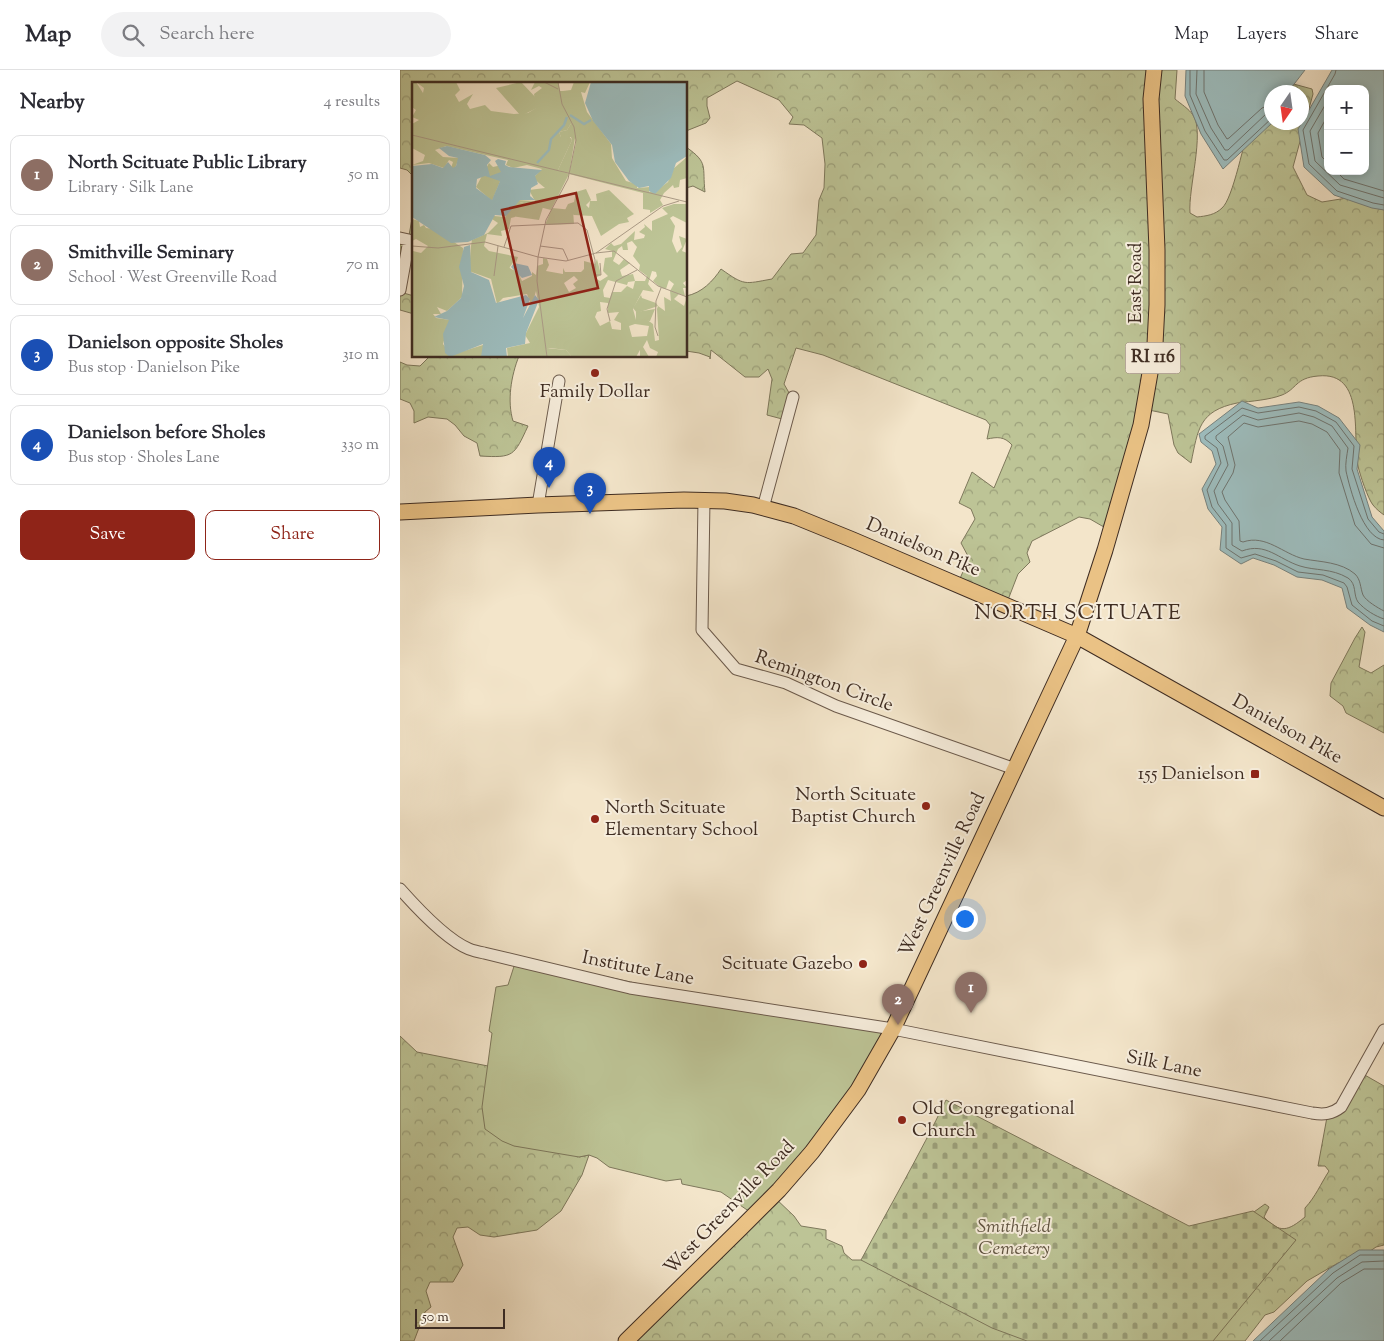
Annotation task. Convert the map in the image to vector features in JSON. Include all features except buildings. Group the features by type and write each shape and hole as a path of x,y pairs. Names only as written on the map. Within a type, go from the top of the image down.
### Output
{"main road":[{"name":"East Road","path":"1077,636 1105,550 1140,425 1155,344 1157,250 1151,99 1154,70"},
{"name":"Danielson Pike","path":"400,512 538,504 704,500 725,501 794,516 1077,636 1384,808"},
{"name":"West Greenville Road","path":"626,1341 754,1216 812,1152 858,1090 893,1029 1077,636"}],"street":[{"path":"400,238 409,240 400,290"},
{"path":"538,504 559,381"},
{"path":"763,508 794,397"},
{"name":"Remington Circle","path":"704,500 702,630 736,669 786,683 836,706 1015,769"},
{"name":"Institute Lane","path":"400,889 413,904 445,932 468,948 484,953 630,988 893,1029"},
{"name":"Silk Lane","path":"893,1029 1321,1114 1336,1112 1341,1107 1384,1030"}],"green space":[{"path":"400,70 1177,70 1175,99 1193,115 1197,134 1190,213 1197,217 1207,216 1222,208 1226,202 1234,181 1250,121 1264,89 1264,130 1303,130 1293,167 1307,195 1322,202 1347,198 1384,200 1384,515 1371,502 1359,470 1354,408 1350,394 1344,384 1333,377 1310,377 1300,381 1291,390 1282,395 1224,406 1215,411 1202,423 1191,463 1178,453 1174,445 1168,414 1144,409 1109,530 1090,519 1079,517 1032,541 1027,553 1030,562 1018,574 1006,605 958,583 969,558 961,543 975,519 971,509 959,503 972,472 994,488 1012,445 1000,438 987,439 990,425 986,420 823,355 796,348 784,384 792,398 786,420 767,415 772,379 768,369 759,377 745,377 711,350 710,359 710,357 699,353 688,351 688,295 706,286 721,269 740,281 750,283 772,279 791,254 803,253 816,235 819,200 824,188 825,164 822,138 804,125 789,124 793,117 779,100 737,81 707,98 710,118 706,123 688,130 688,82 412,82 412,175 407,170 400,168"},
{"path":"1267,82 1297,85 1266,85"},
{"path":"1309,88 1312,89 1313,94 1309,109"},
{"path":"688,148 698,157 703,166 705,192 693,186 688,187"},
{"path":"412,219 412,239 408,241"},
{"path":"400,239 407,240 400,292"},
{"path":"400,292 412,295 412,313 400,310"},
{"path":"428,358 518,358 511,388 511,413 513,421 528,426 516,449 506,455 480,456 477,443 464,436 447,419 428,417 414,423 414,411 410,403 400,399 400,362 407,365 420,366"},
{"path":"1362,627 1365,632 1359,667 1371,673 1384,665 1384,733 1346,713 1343,706 1330,696 1331,683"},
{"path":"517,957 653,987 891,1030 856,1093 753,1214 721,1192 682,1184 681,1179 666,1181 609,1167 597,1158 589,1155 579,1157 514,1146 502,1141 485,1129 482,1107 492,1033 489,1031 496,987 508,985"},
{"path":"400,1036 417,1052 488,1066 579,1157 589,1155 582,1175 561,1211 537,1230 494,1237 480,1235 468,1227 457,1228 453,1237 463,1265 453,1282 430,1282 426,1291 431,1307 425,1312 414,1341 400,1341"},
{"path":"1363,1074 1384,1086 1384,1245 1376,1247 1363,1256 1338,1263 1307,1281 1274,1312 1265,1315 1245,1341 1192,1341 1247,1217 1265,1204 1269,1207 1264,1217 1280,1228 1289,1228 1305,1217 1305,1208 1329,1171 1325,1166 1318,1166 1327,1117"},
{"name":"Smithfield Cemetery","path":"946,1100 1189,1226 1253,1211 1296,1240 1213,1341 1027,1341 992,1328 861,1260"},
{"path":"773,1196 794,1216 801,1226 826,1230 826,1239 842,1246 844,1253 852,1260 866,1260 905,1279 909,1286 916,1285 1039,1341 627,1341"}],"water":[{"path":"1186,70 1305,70 1293,85 1264,85 1265,130 1223,169 1201,134 1185,96"},
{"path":"1332,70 1384,70 1384,210 1372,208 1334,195 1304,167 1298,130 1309,130 1309,110"},
{"path":"1242,401 1258,408 1299,402 1318,406 1339,418 1360,445 1357,469 1372,517 1384,531 1384,632 1370,625 1347,608 1342,588 1322,580 1297,577 1274,565 1253,558 1241,564 1220,550 1222,527 1208,509 1202,489 1216,464 1212,451 1201,442 1199,434"},
{"path":"1359,1250 1384,1250 1384,1341 1253,1341 1329,1269"}],"place":[{"name":"Family Dollar","path":"595,373"},
{"name":"Danielson before Sholes","path":"549,488"},
{"name":"Danielson opposite Sholes","path":"590,514"},
{"name":"155 Danielson","path":"1255,774"},
{"name":"North Scituate Baptist Church","path":"926,806"},
{"name":"North Scituate Elementary School","path":"595,819"},
{"name":"Scituate Gazebo","path":"863,964"},
{"name":"North Scituate Public Library","path":"971,1013"},
{"name":"Smithville Seminary","path":"898,1025"},
{"name":"Old Congregational Church","path":"902,1120"}],"district":[{"name":"NORTH SCITUATE","path":"1078,614"}]}
